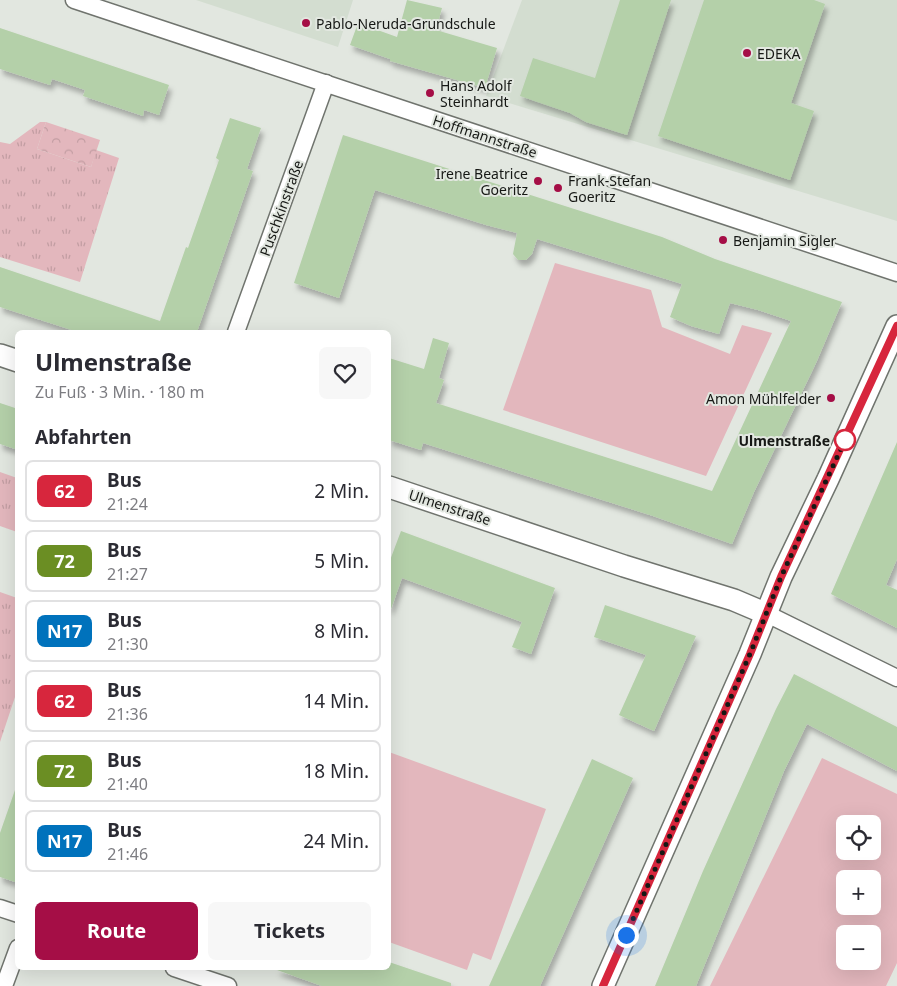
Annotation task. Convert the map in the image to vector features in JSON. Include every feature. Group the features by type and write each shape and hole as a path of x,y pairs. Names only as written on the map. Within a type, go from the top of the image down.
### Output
{"street":[{"name":"Hoffmannstraße","path":"74,0 897,273"},
{"name":"Puschkinstraße","path":"237,330 326,83"},
{"path":"603,986 750,654 785,570 897,326"},
{"path":"0,356 15,360"},
{"name":"Ulmenstraße","path":"391,488 624,566 734,600 767,614"},
{"path":"767,614 897,678"},
{"path":"0,908 15,913"},
{"path":"4,986 15,956"},
{"path":"180,970 228,986"}],"shaded area":[{"name":"Pablo-Neruda-Grundschule","path":"196,0 353,0 338,47"},
{"path":"522,0 897,0 897,221 486,96"}],"green space":[{"path":"40,122 46,122 37,149 91,167 96,150 119,158 80,282 0,257 0,142 10,144"},
{"path":"46,122 100,140 91,167 37,149"},
{"path":"555,263 651,290 662,327 730,354 742,325 772,333 706,476 503,410"},
{"path":"0,472 15,477 15,531 0,526"},
{"path":"0,592 15,597 15,697 0,742"},
{"path":"391,753 546,809 491,960 473,953 467,970 391,943"},
{"path":"822,758 897,794 897,963 886,986 710,986"}],"building":[{"path":"407,0 442,8 436,30 497,48 485,88 390,61 390,59 350,45 358,23 397,37"},
{"path":"620,0 671,0 627,135 586,122 570,113 520,96 533,58 595,78"},
{"name":"EDEKA","path":"704,0 814,0 825,4 791,103 814,111 790,180 658,136"},
{"path":"0,28 169,85 159,115 144,110 143,116 83,96 85,90 52,79 50,85 0,69"},
{"path":"230,118 261,128 247,169 253,171 198,330 72,330 0,307 0,267 160,321 219,160 216,158"},
{"path":"343,135 662,237 715,259 842,302 816,363 754,492 732,544 653,516 423,443 421,450 391,441 391,359 424,369 433,338 449,343 439,378 444,380 436,403 712,491 791,321 730,303 719,334 691,326 670,317 682,284 537,239 532,254 526,260 518,260 513,254 517,233 375,190 339,298 294,283"},
{"path":"0,403 15,408 15,449 0,444"},
{"path":"897,442 897,559 886,585 897,590 897,628 831,594"},
{"path":"401,531 555,588 531,654 512,647 522,622 402,578 391,609 391,558"},
{"path":"605,605 696,636 654,731 619,715 646,655 594,637"},
{"path":"794,674 897,727 897,771 807,724 784,771 696,986 655,986 703,871 776,709"},
{"path":"592,759 633,778 540,986 489,986"},
{"path":"15,790 15,882 0,877 0,833"},
{"path":"391,963 451,983 451,986 322,986 277,970 391,970"}],"bus line":[{"name":"62","path":"603,986 750,654 781,577 828,479 897,326"}],"place":[{"name":"Pablo-Neruda-Grundschule","path":"306,23"},
{"name":"EDEKA","path":"747,53"},
{"name":"Hans Adolf Steinhardt","path":"430,93"},
{"name":"Irene Beatrice Goeritz","path":"538,181"},
{"name":"Frank-Stefan Goeritz","path":"558,188"},
{"name":"Benjamin Sigler","path":"723,240"},
{"name":"Amon Mühlfelder","path":"831,398"},
{"name":"Ulmenstraße","path":"845,440"}],"route":[{"path":"626,935 750,654 781,577 848,434 845,440"}]}
